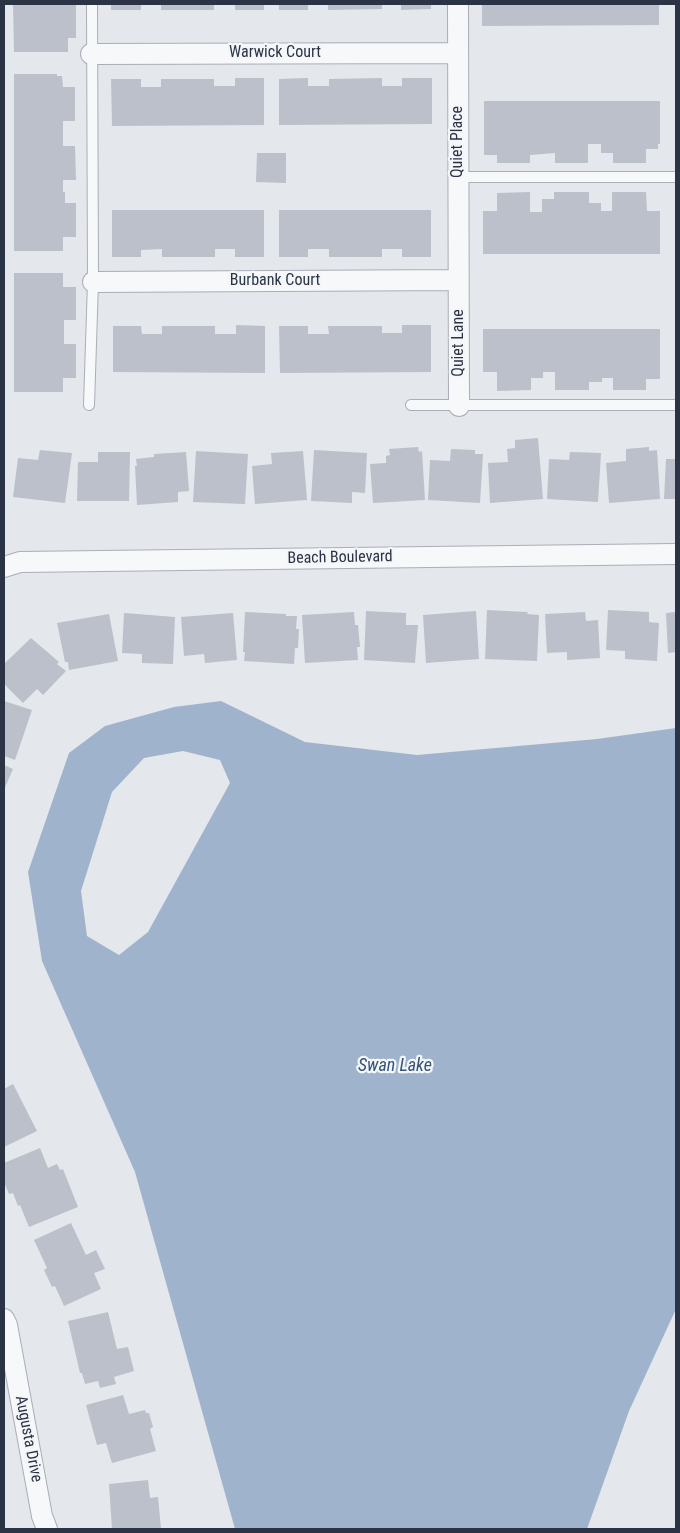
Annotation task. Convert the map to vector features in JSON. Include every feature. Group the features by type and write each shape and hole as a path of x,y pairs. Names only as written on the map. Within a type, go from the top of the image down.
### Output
{"street":[{"name":"Quiet Place","path":"458,4 458,280"},
{"name":"Warwick Court","path":"91,54 458,53"},
{"name":"Burbank Court","path":"93,282 458,280"},
{"name":"Quiet Lane","path":"458,280 459,406"},
{"name":"Beach Boulevard","path":"4,567 20,562 676,554"},
{"name":"Augusta Drive","path":"4,1319 7,1325 46,1529"}],"lane":[{"path":"89,405 93,282 92,4"},
{"path":"458,176 676,177"},
{"path":"411,405 676,404"}],"water":[{"name":"Swan Lake","path":"221,701 305,742 417,755 597,739 676,728 676,1309 629,1411 587,1529 235,1529 135,1172 42,961 28,872 69,753 105,726 174,707","holes":["183,751 220,760 230,783 148,932 119,955 87,936 81,891 112,792 144,758"]}],"building":[{"path":"13,4 76,5 76,38 68,38 68,52 14,52"},
{"path":"111,4 141,4 141,10 111,10"},
{"path":"161,4 214,4 214,10 161,10"},
{"path":"235,4 264,4 264,10 235,10"},
{"path":"279,4 308,4 308,10 279,10"},
{"path":"328,4 382,4 382,9 328,10"},
{"path":"401,4 431,4 431,9 401,10"},
{"path":"482,4 659,4 659,25 482,26"},
{"path":"14,74 57,74 57,76 62,76 63,87 75,87 75,121 63,121 63,146 75,146 76,180 63,180 63,192 65,192 65,203 76,203 76,237 63,237 63,251 14,251"},
{"path":"235,78 264,78 264,125 112,126 111,79 141,79 141,87 161,87 161,79 214,79 214,86 235,86"},
{"path":"308,78 308,86 329,86 329,79 382,78 382,86 402,86 402,78 432,78 432,124 279,125 279,79"},
{"path":"484,101 660,101 660,144 658,144 658,149 646,149 646,163 613,163 613,153 601,153 601,144 588,144 588,163 555,163 555,153 530,155 530,163 497,163 497,155 484,155"},
{"path":"257,153 286,153 286,183 256,182"},
{"path":"530,192 530,212 542,212 542,199 554,199 554,192 589,192 589,203 601,203 601,211 612,211 612,192 646,192 647,211 660,211 660,254 483,254 483,211 497,211 497,193"},
{"path":"112,210 264,210 264,257 235,257 235,249 215,249 215,257 162,257 162,249 141,250 141,257 112,257"},
{"path":"279,210 431,210 431,257 402,257 402,249 382,249 382,257 329,257 329,249 308,249 308,257 279,257"},
{"path":"14,273 63,273 63,287 76,287 76,320 64,320 64,344 76,344 76,378 63,378 63,392 14,392"},
{"path":"236,325 265,326 265,373 113,372 113,326 141,326 142,334 162,334 162,326 215,326 215,334 236,334"},
{"path":"402,325 431,325 431,372 280,373 279,326 308,326 308,334 329,334 328,326 382,326 382,333 402,333"},
{"path":"483,329 660,329 660,379 646,379 646,390 613,390 613,378 602,378 602,382 589,382 589,390 555,390 555,372 543,372 543,378 531,378 531,390 497,391 497,372 483,372"},
{"path":"538,438 543,499 490,503 488,463 508,462 507,449 515,448 515,440"},
{"path":"418,447 419,452 422,451 425,500 373,503 370,464 386,463 386,456 390,455 389,449"},
{"path":"649,447 649,451 657,450 660,499 609,503 606,463 626,461 626,449"},
{"path":"451,449 475,450 475,454 483,454 480,503 428,500 430,460 450,461"},
{"path":"40,450 72,453 65,503 13,497 18,458 38,460"},
{"path":"314,450 367,453 365,493 352,492 352,503 311,501"},
{"path":"196,451 248,454 245,504 193,502"},
{"path":"303,451 307,500 255,504 252,466 272,464 271,453"},
{"path":"98,452 130,452 129,501 77,501 78,462 98,462"},
{"path":"186,452 189,491 178,492 178,502 137,505 136,459 154,457 154,454"},
{"path":"570,452 601,453 598,502 547,499 549,459 569,460"},
{"path":"666,459 676,459 676,499 664,499"},
{"path":"487,610 528,612 527,614 539,615 537,661 485,659"},
{"path":"608,610 649,612 649,622 659,623 657,661 625,659 625,651 606,650"},
{"path":"366,611 406,613 406,625 418,625 415,663 364,660"},
{"path":"476,611 479,659 426,663 423,615"},
{"path":"245,612 297,616 296,629 299,629 298,648 295,648 294,664 244,661"},
{"path":"354,612 355,625 358,625 360,647 357,647 358,660 305,663 302,615"},
{"path":"585,612 586,621 598,620 600,658 567,660 567,652 547,653 545,614"},
{"path":"676,612 676,652 668,653 666,613"},
{"path":"124,613 175,617 173,664 142,663 142,654 122,653"},
{"path":"233,613 237,660 205,663 204,654 184,656 181,617"},
{"path":"109,614 118,661 69,670 68,662 65,662 57,623"},
{"path":"31,638 59,662 57,664 66,671 43,695 37,689 23,703 4,684 4,664"},
{"path":"4,701 32,710 15,760 4,756"},
{"path":"4,765 13,769 4,790"},
{"path":"13,1084 37,1131 4,1147 4,1089"},
{"path":"40,1148 48,1168 57,1164 60,1170 63,1169 78,1207 29,1227 20,1205 18,1206 13,1193 9,1194 4,1182 4,1163"},
{"path":"71,1223 86,1255 96,1250 105,1269 94,1273 101,1289 64,1306 55,1286 52,1287 44,1270 47,1268 34,1240"},
{"path":"108,1312 117,1349 128,1347 134,1371 114,1377 116,1384 100,1388 98,1381 85,1384 82,1373 80,1373 68,1321"},
{"path":"123,1395 129,1414 145,1410 146,1413 149,1413 153,1427 150,1429 156,1451 112,1463 106,1443 97,1445 86,1405"},
{"path":"148,1480 150,1498 158,1497 161,1529 112,1529 109,1484"}]}
